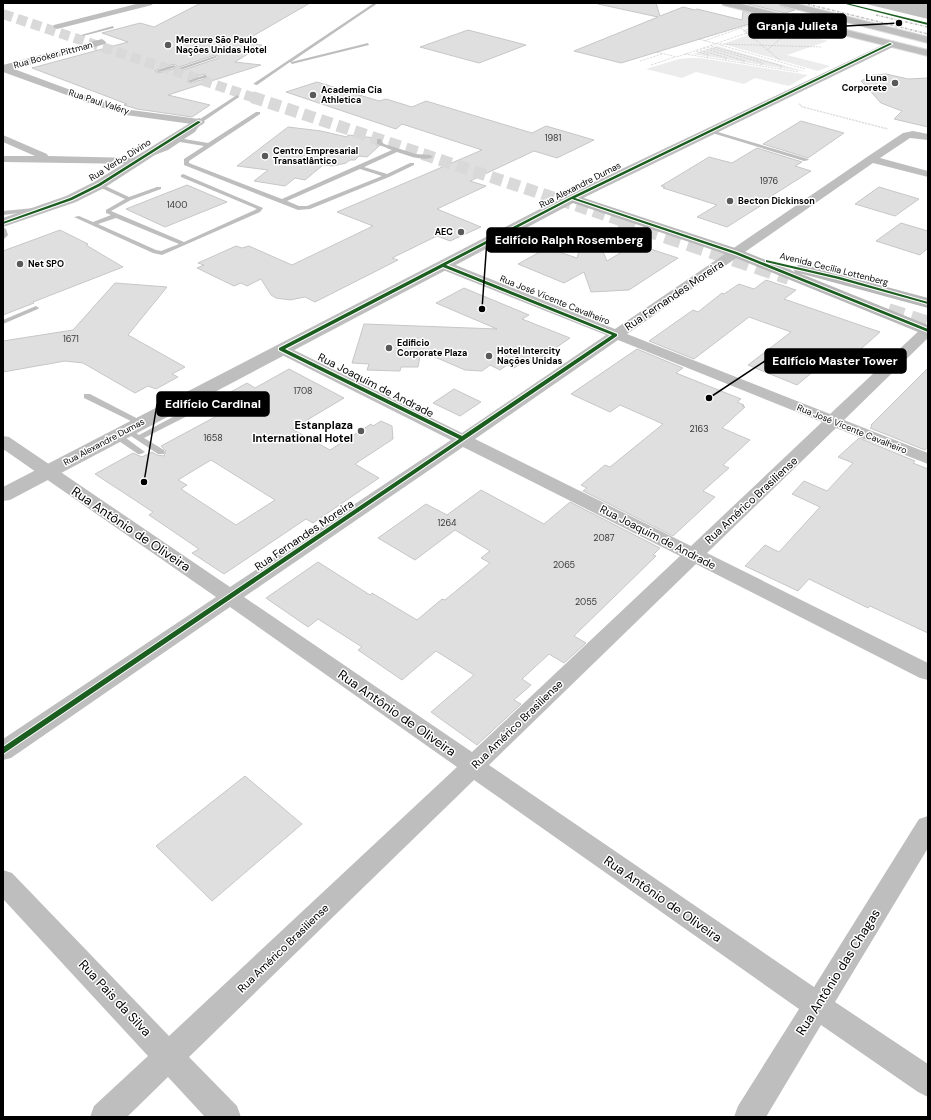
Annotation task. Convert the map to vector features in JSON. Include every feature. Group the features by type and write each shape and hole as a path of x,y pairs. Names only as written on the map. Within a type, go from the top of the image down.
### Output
{"main road":[{"path":"726,3 928,53"},
{"path":"783,3 928,40"},
{"name":"Rua Alexandre Dumas","path":"3,495 130,432 205,388 572,198 891,44"},
{"name":"Rua Verbo Divino","path":"3,223 71,199 99,185 199,122"},
{"name":"Avenida Cecília Lottenberg","path":"572,198 736,253 925,330"},
{"name":"Avenida Cecília Lottenberg","path":"736,253 838,278 928,303"}],"street":[{"path":"57,27 149,3"},
{"name":"Rua Booker Pittman","path":"4,68 102,42"},
{"name":"Rua Paul Valéry","path":"4,68 100,104 130,113 199,122"},
{"name":"Rua Fernandes Moreira","path":"3,751 736,253 907,135 913,134 928,137"},
{"path":"3,138 50,159"},
{"path":"3,159 140,159"},
{"path":"871,159 928,174"},
{"name":"Rua José Vicente Cavalheiro","path":"443,265 928,459"},
{"name":"Rua Américo Brasiliense","path":"105,1117 834,421 925,330"},
{"name":"Rua Joaquim de Andrade","path":"281,349 928,672"},
{"name":"Rua Antônio de Oliveira","path":"3,441 928,1082"},
{"name":"Rua Antônio das Chagas","path":"749,1117 928,826"},
{"name":"Rua Pais da Silva","path":"3,881 226,1117"}],"lane":[{"path":"255,84 376,3"},
{"path":"83,36 113,27"},
{"path":"286,64 368,44"},
{"path":"181,68 216,57"},
{"path":"158,71 174,66"},
{"path":"190,81 205,76"},
{"name":"Rua Verbo Divino","path":"199,122 237,96"},
{"path":"258,113 189,157 186,160 186,164 298,208 308,208 387,176 412,164"},
{"path":"140,159 166,148 179,140 193,130 199,122"},
{"path":"711,131 806,160"},
{"path":"179,140 209,145"},
{"path":"379,140 379,143 382,145 415,156 430,157"},
{"path":"282,201 397,150"},
{"path":"360,167 387,176"},
{"path":"77,217 155,252 162,253 258,211 260,208 183,176"},
{"path":"99,185 129,199"},
{"path":"159,188 129,199 108,212 184,244"},
{"path":"3,213 41,210"},
{"path":"93,224 115,216"},
{"path":"3,229 5,235 3,238"},
{"path":"3,322 36,308"},
{"path":"87,396 130,432 161,452"},
{"path":"130,432 142,452"}],"path":[{"path":"704,41 755,24"},
{"path":"895,28 901,26"},
{"path":"741,28 783,63"},
{"path":"767,50 788,32 781,30"},
{"path":"651,65 747,33"},
{"path":"699,39 826,75"},
{"path":"717,44 822,47"},
{"path":"710,46 782,66 779,69"},
{"path":"707,47 763,63 760,66"},
{"path":"703,48 745,61 742,63"},
{"path":"699,50 727,58 724,60"},
{"path":"695,51 709,55 706,58"},
{"path":"657,52 677,57"},
{"path":"640,61 664,54"},
{"path":"684,54 803,73"},
{"path":"797,100 803,107 890,130"}],"shaded area":[{"path":"862,3 928,3 928,19"},
{"path":"759,25 828,41 787,55 830,66 818,71 723,44 748,35 742,30"},
{"path":"717,46 807,72 693,54"},
{"path":"700,58 808,75 789,86 755,78 744,84 696,72 682,78 646,69 679,59"}],"building":[{"path":"201,3 310,3 241,43 262,45 235,62 261,65 168,95 210,105 192,117 137,109 32,68 128,42 102,33 140,23 154,27","holes":["215,55 219,58 183,70 178,69 179,67","174,64 177,66 176,68 158,73 155,71","204,74 208,78 190,83 187,81"]},
{"path":"656,3 660,16 683,7 742,20 743,11 769,18 621,63 574,51 658,17 598,4"},
{"path":"744,3 778,3 780,6 795,10 785,13"},
{"path":"468,30 526,45 479,63 420,47"},
{"path":"886,74 908,79 928,78 928,127 894,119 902,111 881,103 861,81 873,75"},
{"path":"317,82 379,101 386,99 412,107 426,101 532,133 546,126 594,140 557,158 534,151 470,181 486,186 437,209 481,227 450,241 437,236 392,258 398,260 315,302 305,297 290,300 276,298 271,295 261,279 247,286 241,283 234,286 197,268 204,265 198,263 236,246 242,248 249,246 292,265 373,226 337,212 482,150 402,124 396,129 286,92"},
{"path":"801,121 844,133 808,158 763,144"},
{"name":"Centro Empresarial Transatlântico","path":"288,127 321,131 347,137 348,135 376,138 376,145 379,146 367,157 359,156 355,160 350,160 346,163 333,166 323,165 305,180 295,178 285,186 254,181 268,170 237,166"},
{"path":"757,148 802,162 795,166 811,171 762,202 765,203 727,227 697,217 717,205 663,188 665,187 661,186 709,157 732,163"},
{"path":"187,185 227,202 165,227 126,209"},
{"path":"879,187 919,199 895,216 855,204"},
{"path":"901,223 928,231 928,248 920,255 876,241"},
{"path":"60,230 88,244 86,245 123,267 3,315 3,251"},
{"path":"583,238 598,240 607,261 635,244 678,258 629,290 591,292 584,272 564,283 518,264 547,248 577,258"},
{"path":"766,280 796,290 784,299 880,332 854,355 839,350 797,385 748,365 791,332 749,317 694,359 649,341 693,310 698,312 722,293 724,294 739,284 754,289"},
{"path":"115,283 167,287 128,335 185,367 172,374 178,377 156,389 148,386 135,393 83,363 65,361 3,372 3,341 73,330"},
{"path":"464,288 529,315 522,319 570,338 532,364 525,361 514,368 507,365 500,370 490,365 482,371 465,370 421,351 418,367 401,367 400,371 367,370 369,364 352,363 364,324 497,329 436,303"},
{"path":"637,349 683,368 676,373 741,399 737,402 745,407 722,428 750,440 723,465 729,468 703,491 715,497 673,536 583,491 587,488 581,485 605,465 610,467 663,424 620,405 610,412 571,394"},
{"path":"928,368 928,447 925,450 870,428 872,426 871,425"},
{"path":"289,369 344,398 292,429 330,450 371,424 373,426 381,421 392,426 393,439 355,464 379,478 313,523 306,519 224,574 192,553 199,549 149,515 153,512 95,474 133,453 142,457 152,452 157,455 164,456 166,451 161,446 241,403 227,394 247,383 255,388","holes":["211,460 275,500 236,525 181,489 187,485 178,480"]},
{"path":"454,389 481,402 460,416 433,403"},
{"path":"859,438 915,461 913,463 928,469 928,633 870,606 868,608 809,579 798,591 745,566 765,545 779,552 820,507 792,494 804,481 827,491 853,463 838,457"},
{"path":"481,490 544,524 570,502 660,548 653,555 656,556 574,636 586,643 564,663 549,654 522,679 531,685 514,700 521,704 477,745 431,712 474,675 436,651 402,680 358,650 362,647 318,619 308,627 266,598 318,562 370,595 372,593 417,620 442,599 445,600 490,563 481,558 490,551 455,530 415,560 378,538 426,504 447,515"},
{"path":"245,776 302,824 212,901 156,846"}],"tunnel":[{"path":"3,14 252,97"},
{"path":"252,97 623,221"},
{"path":"620,220 789,277"},
{"path":"888,311 928,324"}],"railway":[{"path":"803,3 928,34"},
{"path":"876,15 928,27"}],"cycle path":[{"path":"843,3 928,24"},
{"path":"281,349 572,198 891,44"},
{"path":"3,223 71,199 99,185 199,122"},
{"path":"572,198 736,253 928,331"},
{"path":"767,261 839,278 928,303"},
{"path":"443,265 615,335"},
{"path":"3,751 615,335"},
{"path":"281,349 463,439"}],"place":[{"name":"Granja Julieta","path":"899,23"},
{"name":"Mercure São Paulo Nações Unidas Hotel","path":"168,45"},
{"name":"Luna Corporete","path":"895,83"},
{"name":"Academia Cia Athletica","path":"313,95"},
{"name":"Centro Empresarial Transatlântico","path":"265,156"},
{"name":"Becton Dickinson","path":"730,201"},
{"name":"AEC","path":"461,232"},
{"name":"Net SPO","path":"20,264"},
{"name":"Edifício Ralph Rosemberg","path":"482,309"},
{"name":"Edificio Corporate Plaza","path":"389,348"},
{"name":"Hotel Intercity Nações Unidas","path":"489,356"},
{"name":"Edifício Master Tower","path":"709,398"},
{"name":"Estanplaza International Hotel","path":"361,431"},
{"name":"Edifício Cardinal","path":"144,482"}]}
